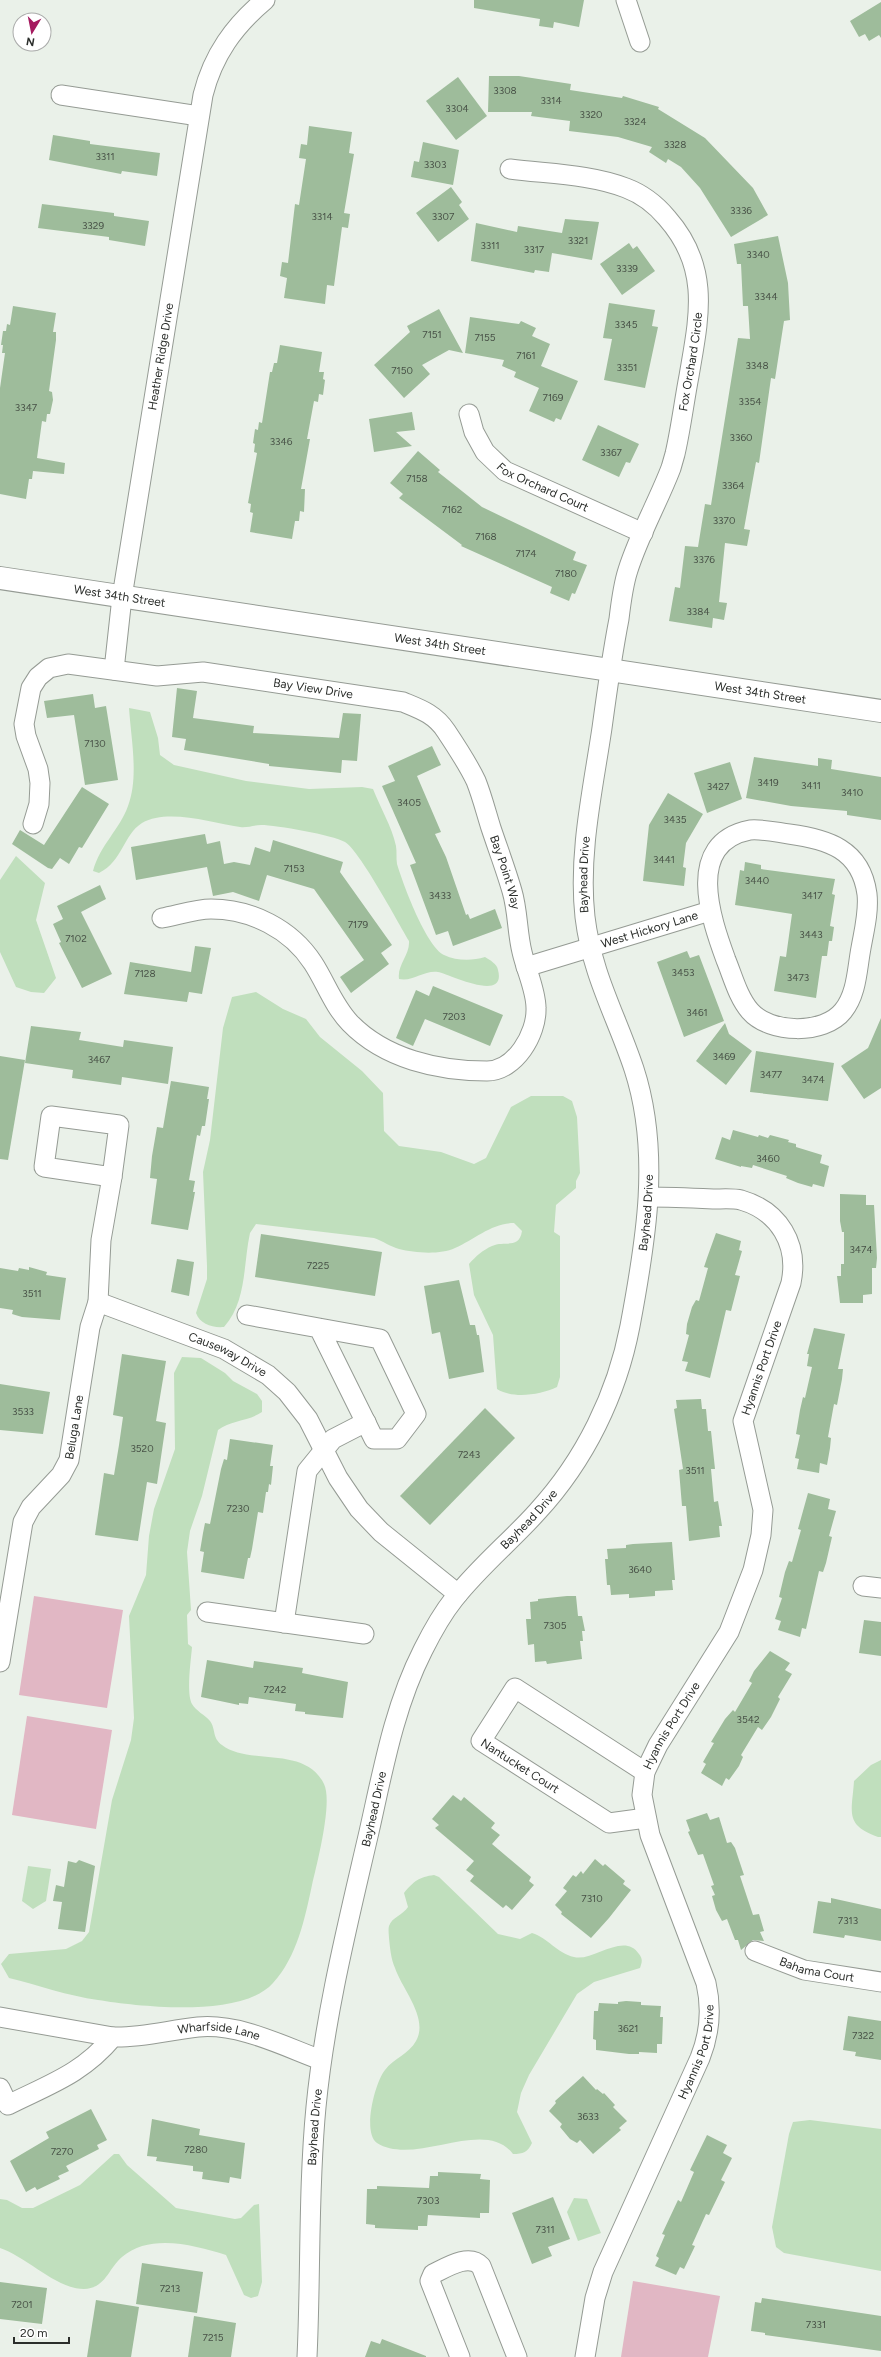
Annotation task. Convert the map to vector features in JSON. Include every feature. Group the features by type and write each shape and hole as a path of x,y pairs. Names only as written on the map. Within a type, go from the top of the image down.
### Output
{"street":[{"name":"Heather Ridge Drive","path":"122,597 206,82 218,54 232,32 249,13 265,0"},
{"path":"626,0 640,42"},
{"path":"61,95 200,116"},
{"name":"Fox Orchard Circle","path":"510,169 587,178 628,188 643,197 666,217 679,233 694,263 699,289 699,314 677,447 671,468 625,579 610,671"},
{"name":"Fox Orchard Court","path":"469,414 473,429 485,452 505,471 643,533"},
{"name":"West 34th Street","path":"0,578 881,711"},
{"path":"114,670 122,597"},
{"name":"Bay View Drive","path":"33,824 40,790 38,769 24,728 30,688 38,677 49,668 68,664 157,676 203,672 403,702 416,706 433,716 446,731 476,780"},
{"name":"Bayhead Drive","path":"307,2357 311,2170 322,2060 339,1961 394,1723 422,1651 458,1594 538,1511 583,1451 599,1420 616,1378 628,1334 648,1196 650,1154 641,1095 626,1047 598,978 590,948 583,896 584,860 610,671"},
{"name":"Bay Point Way","path":"162,918 210,909 245,914 276,927 302,949 312,963 330,996 357,1029 378,1046 393,1054 418,1062 443,1067 486,1071 495,1070 511,1062 518,1054 530,1036 536,1013 535,999 526,967 512,890 476,780"},
{"path":"750,830 820,838 836,845 849,856 857,867 863,878 867,896 866,914 854,988 850,1002 840,1014 828,1023 813,1029 798,1028 763,1021 744,1003 710,911 708,897 709,871 713,856 728,838 750,830"},
{"name":"West Hickory Lane","path":"526,967 710,911"},
{"name":"Beluga Lane","path":"0,1662 21,1530 31,1507 58,1479 69,1460 90,1326 98,1302 101,1240 112,1177 120,1125 51,1116 44,1167 112,1177"},
{"name":"Hyannis Port Drive","path":"585,2357 595,2298 603,2272 700,2058 709,2025 710,2008 706,1983 650,1835 642,1795 645,1772 658,1745 729,1632 753,1570 761,1535 763,1510 743,1421 791,1282 794,1265 792,1249 786,1233 770,1213 755,1205 739,1200 648,1196"},
{"name":"Causeway Drive","path":"98,1302 224,1349 254,1365 268,1375 293,1398 308,1419 345,1490 370,1521 458,1594"},
{"path":"247,1316 319,1328 380,1339 416,1414 397,1439 374,1439 319,1328"},
{"path":"284,1623 307,1470 332,1439 366,1422"},
{"path":"207,1612 364,1634"},
{"name":"Nantucket Court","path":"645,1772 515,1688 481,1741 609,1823 646,1818"},
{"name":"Bahama Court","path":"755,1952 804,1970 881,1982"},
{"name":"Wharfside Lane","path":"0,2017 113,2037 151,2036 200,2027 221,2028 242,2032 322,2060"},
{"path":"0,2088 8,2105 78,2071 99,2054 113,2037"},
{"path":"460,2357 430,2281 433,2274 469,2259 476,2261 481,2266 517,2357"}],"shaded area":[{"path":"129,708 150,712 158,738 160,755 174,765 246,781 309,789 362,787 373,789 394,839 397,864 404,885 416,914 430,940 437,949 449,957 464,960 485,957 496,966 498,970 498,980 494,985 485,986 463,981 438,972 428,973 409,979 399,979 400,969 408,951 409,941 369,872 359,858 345,842 329,836 279,827 261,825 240,827 190,818 164,817 142,823 131,834 118,855 107,868 99,873 93,871 100,853 120,822 128,806 131,795 134,770"},
{"path":"16,856 45,883 36,920 56,978 44,993 31,992 16,987 0,952 0,880"},
{"path":"256,992 283,1009 306,1019 320,1037 362,1071 383,1093 384,1131 399,1146 441,1152 474,1164 486,1158 511,1107 531,1096 563,1096 572,1101 577,1117 580,1173 576,1181 576,1188 556,1205 554,1232 560,1236 560,1377 557,1387 543,1392 527,1395 511,1394 497,1389 493,1335 474,1295 469,1264 474,1258 492,1246 497,1244 514,1243 518,1241 522,1231 514,1223 498,1226 455,1248 442,1252 427,1253 399,1249 374,1238 256,1224 250,1233 243,1282 237,1306 231,1317 224,1327 211,1326 200,1320 196,1313 207,1279 203,1172 210,1140 223,1028 232,997"},
{"path":"182,1357 201,1358 225,1373 233,1381 257,1394 262,1401 262,1412 229,1424 218,1430 202,1496 190,1531 187,1552 191,1610 187,1615 188,1644 192,1647 189,1676 190,1699 198,1711 210,1721 215,1736 222,1745 233,1751 290,1760 304,1764 315,1772 324,1784 327,1804 320,1849 303,1924 294,1949 281,1973 273,1983 258,1994 239,2001 216,2006 165,2007 117,2003 76,1996 9,1978 1,1964 9,1954 66,1949 82,1941 89,1932 112,1800 131,1740 134,1718 129,1616 146,1575 149,1536 154,1509 175,1449 174,1373"},
{"path":"34,1596 123,1610 107,1708 19,1695"},
{"path":"27,1716 112,1730 96,1829 12,1815"},
{"path":"881,1760 881,1837 878,1837 860,1828 852,1816 852,1809 854,1781 871,1765"},
{"path":"28,1866 51,1869 46,1901 33,1909 22,1901"},
{"path":"434,1875 439,1877 498,1934 520,1939 532,1933 543,1938 568,1955 574,1957 582,1957 625,1945 633,1948 642,1959 640,1968 594,1982 577,1994 529,2075 521,2093 517,2112 532,2143 529,2149 520,2154 513,2154 501,2144 485,2140 468,2140 410,2150 393,2149 377,2143 373,2137 370,2119 377,2085 385,2070 413,2045 419,2032 417,2013 398,1976 393,1961 389,1942 389,1926 393,1920 408,1907 404,1893 421,1878"},
{"path":"810,2120 881,2129 881,2271 784,2253 776,2247 772,2227 789,2134 793,2122"},
{"path":"114,2154 119,2154 127,2165 176,2208 235,2219 241,2218 254,2205 259,2204 262,2282 258,2296 251,2298 244,2295 226,2255 186,2245 159,2243 146,2245 133,2250 117,2262 102,2282 91,2288 84,2289 73,2288 63,2284 21,2258 0,2248 0,2199 7,2200 22,2208 33,2208 80,2185"},
{"path":"574,2198 587,2199 601,2233 578,2241 567,2212"},
{"path":"633,2281 720,2296 708,2357 621,2357"}],"building":[{"path":"474,0 584,0 579,27 554,22 553,28 539,26 540,19 474,8"},
{"path":"881,2 881,38 879,35 869,41 865,34 859,37 850,21"},
{"path":"489,76 519,76 571,84 570,90 622,98 623,96 659,107 658,109 705,138 753,188 768,215 731,237 700,188 681,167 668,159 666,163 649,152 652,147 618,137 569,131 570,121 531,116 532,112 488,112"},
{"path":"458,77 487,116 456,140 426,101"},
{"path":"309,126 352,132 349,153 354,154 344,213 350,214 348,228 342,227 334,286 327,285 325,304 284,298 287,278 280,276 282,262 288,263 295,204 299,205 306,159 299,158 301,144 307,145"},
{"path":"53,135 90,141 90,144 160,153 157,176 122,171 121,174 49,160"},
{"path":"423,142 459,150 453,185 411,177 414,161 419,162"},
{"path":"451,187 462,202 459,205 469,219 438,242 416,213"},
{"path":"42,204 114,213 114,216 149,221 145,246 109,240 109,237 38,228"},
{"path":"565,219 599,222 592,260 552,253 549,272 535,270 534,273 471,261 476,223 517,232 518,226 562,233"},
{"path":"778,236 788,283 790,320 784,321 775,379 771,378 759,463 756,462 744,529 750,530 747,546 725,543 719,602 727,603 724,620 713,618 712,628 669,621 675,587 680,588 685,546 698,547 705,504 711,505 738,338 750,339 748,306 743,306 741,264 737,264 734,244"},
{"path":"629,243 633,249 637,246 655,271 622,295 600,264"},
{"path":"609,303 655,310 652,326 658,327 645,388 604,380 612,339 603,338"},
{"path":"13,306 56,313 53,332 56,332 56,340 49,391 52,392 53,400 50,414 47,414 46,422 42,421 37,458 65,463 64,474 33,471 32,479 29,479 26,499 0,494 0,388 5,353 2,353 3,345 1,345 3,331 6,331 7,324 10,325"},
{"path":"439,309 463,353 449,350 422,365 430,374 404,398 374,365 410,332 407,326"},
{"path":"470,317 519,324 521,321 536,328 532,336 550,344 541,366 578,381 561,420 556,418 554,422 529,411 539,388 514,377 516,372 502,366 504,360 465,353"},
{"path":"280,345 322,352 319,372 324,372 323,379 325,380 323,395 319,394 318,402 314,401 307,439 310,439 301,489 305,489 304,512 300,511 299,521 295,521 292,539 250,532 253,513 250,512 251,504 248,503 257,453 254,452 255,444 253,443 255,429 258,430 259,422 262,423 270,372 272,372 274,363 277,363"},
{"path":"412,412 415,430 396,432 412,446 374,452 369,419"},
{"path":"598,425 639,444 630,463 626,462 619,477 582,460"},
{"path":"418,451 440,470 438,472 482,507 576,552 573,560 587,565 575,594 572,593 569,601 550,593 552,587 461,546 462,545 399,498 403,494 390,483"},
{"path":"177,688 197,691 193,718 254,726 253,733 339,738 343,713 361,714 357,761 342,760 341,773 269,766 269,764 184,750 186,739 172,737"},
{"path":"93,694 95,708 106,706 118,780 85,785 74,715 47,718 44,701"},
{"path":"432,746 441,765 417,776 441,832 435,834 446,857 466,915 468,914 470,919 495,909 502,928 453,946 448,931 436,935 410,865 416,863 382,786 395,781 388,766"},
{"path":"754,757 818,766 818,758 832,760 831,769 881,777 881,820 847,815 847,811 791,806 746,798"},
{"path":"730,762 742,799 707,813 694,773"},
{"path":"82,787 109,804 82,848 79,847 69,864 60,858 52,869 48,868 12,844 20,830 44,845"},
{"path":"668,793 703,814 686,843 683,867 686,868 684,886 643,881 649,825"},
{"path":"205,834 207,844 220,841 224,864 234,862 250,865 255,847 270,852 273,840 343,862 340,872 392,945 381,953 389,964 351,993 340,977 364,960 314,889 267,875 259,901 233,892 213,896 207,867 136,880 131,847"},
{"path":"745,862 761,865 761,869 835,879 832,894 835,895 830,926 834,927 832,941 829,941 827,956 822,956 816,998 774,991 780,956 786,957 792,914 735,905 740,870 744,871"},
{"path":"100,885 106,899 81,912 112,974 82,988 59,943 61,942 53,924 63,919 57,906"},
{"path":"195,946 211,948 202,994 189,992 187,1002 124,994 130,962 191,972"},
{"path":"687,951 690,958 699,955 724,1021 684,1037 657,962"},
{"path":"433,986 503,1015 490,1046 425,1019 413,1046 396,1038 416,990 429,996"},
{"path":"881,1018 881,1088 864,1099 841,1066 868,1048"},
{"path":"725,1023 729,1034 752,1051 726,1085 696,1061"},
{"path":"31,1026 81,1032 79,1040 123,1047 124,1040 173,1047 168,1084 122,1077 121,1085 72,1078 73,1070 25,1063"},
{"path":"756,1051 834,1063 828,1101 750,1092"},
{"path":"0,1056 25,1060 8,1160 0,1159"},
{"path":"171,1081 209,1087 207,1099 209,1099 205,1126 202,1126 200,1136 197,1135 189,1180 195,1181 193,1192 195,1192 188,1230 151,1224 157,1179 150,1178 152,1156 157,1127 163,1128"},
{"path":"733,1130 758,1137 759,1135 768,1138 770,1135 789,1140 788,1142 796,1144 796,1147 822,1155 820,1163 829,1166 824,1187 813,1184 812,1187 798,1183 786,1178 787,1176 753,1165 752,1168 741,1167 715,1159 722,1137 730,1140"},
{"path":"840,1194 866,1195 866,1205 874,1205 877,1258 876,1268 872,1268 872,1294 863,1295 863,1303 840,1303 837,1276 841,1276 841,1264 844,1264 844,1232 842,1232 840,1221"},
{"path":"716,1233 741,1241 739,1250 742,1251 735,1275 740,1276 731,1311 726,1310 710,1378 685,1371 688,1362 682,1361 689,1335 686,1334 687,1324 692,1307 696,1300 699,1301 708,1268 704,1267"},
{"path":"261,1234 382,1252 375,1296 255,1277"},
{"path":"177,1259 194,1262 189,1296 171,1292"},
{"path":"29,1267 47,1272 46,1275 66,1278 60,1320 22,1317 12,1314 13,1310 0,1308 0,1268 18,1271 19,1268 29,1270"},
{"path":"459,1280 470,1325 475,1325 477,1335 479,1335 484,1372 449,1379 440,1332 432,1334 424,1286"},
{"path":"814,1328 845,1334 838,1369 843,1369 842,1379 837,1405 834,1404 828,1437 831,1438 827,1465 820,1463 819,1473 797,1469 799,1459 795,1458 800,1435 796,1434 800,1410 803,1397 805,1398 812,1367 807,1366 809,1354 807,1354"},
{"path":"122,1354 166,1361 156,1421 166,1423 157,1484 147,1482 138,1541 95,1535 104,1473 114,1475 119,1445 123,1417 113,1415"},
{"path":"0,1384 50,1392 43,1434 0,1430"},
{"path":"701,1399 702,1409 706,1409 708,1431 711,1431 715,1469 711,1469 714,1502 718,1501 722,1526 719,1526 720,1537 689,1541 686,1506 682,1506 679,1470 683,1469 674,1409 677,1408 676,1400"},
{"path":"485,1408 515,1438 430,1525 400,1496"},
{"path":"230,1439 273,1445 270,1466 273,1466 271,1485 269,1484 268,1492 266,1492 263,1513 258,1512 252,1549 250,1558 248,1558 244,1579 201,1572 204,1552 200,1551 205,1523 210,1524 221,1469 224,1459 227,1460"},
{"path":"808,1493 830,1499 828,1509 836,1511 829,1536 832,1537 826,1563 823,1572 819,1571 806,1629 802,1628 800,1637 778,1630 781,1621 775,1619 782,1598 779,1597 785,1572 789,1561 792,1562 801,1530 798,1529"},
{"path":"672,1542 675,1580 672,1580 673,1590 655,1591 655,1596 629,1598 629,1594 611,1595 610,1585 607,1585 605,1559 608,1559 607,1549 626,1548 626,1545 633,1544"},
{"path":"576,1596 578,1616 582,1616 585,1631 582,1631 583,1641 580,1641 582,1659 547,1664 546,1661 535,1662 534,1644 528,1645 526,1619 531,1619 530,1602 538,1601 538,1599"},
{"path":"864,1620 881,1622 881,1656 859,1653"},
{"path":"770,1651 790,1663 785,1670 792,1674 778,1697 780,1699 771,1717 762,1730 758,1727 741,1755 743,1757 739,1766 729,1780 726,1778 722,1786 701,1773 706,1764 703,1762 714,1743 711,1742 725,1719 733,1710 735,1712 752,1683 749,1681 754,1671"},
{"path":"207,1660 253,1668 254,1661 303,1668 302,1673 348,1682 343,1718 305,1714 305,1712 295,1711 296,1704 249,1697 248,1704 239,1703 239,1705 201,1697"},
{"path":"453,1795 461,1801 464,1797 495,1823 491,1828 500,1835 492,1844 531,1877 529,1881 534,1885 512,1910 506,1905 503,1908 470,1881 474,1876 466,1870 474,1861 435,1828 439,1825 432,1819"},
{"path":"707,1813 710,1820 719,1817 727,1843 731,1842 735,1848 744,1875 740,1876 753,1915 759,1914 764,1931 760,1932 764,1941 753,1940 741,1950 738,1940 735,1940 727,1919 722,1921 716,1910 712,1896 715,1895 711,1886 714,1885 703,1854 698,1855 688,1832 690,1831 686,1820"},
{"path":"595,1859 603,1866 605,1864 625,1881 623,1884 631,1890 591,1938 561,1914 562,1912 555,1905 567,1891 563,1888 573,1875 576,1877 581,1871 583,1874"},
{"path":"79,1860 95,1866 85,1932 58,1929 62,1902 53,1901 56,1885 64,1887 68,1861 76,1863"},
{"path":"831,1898 881,1909 881,1941 845,1935 844,1938 813,1933 818,1901 831,1903"},
{"path":"618,2002 641,2002 641,2005 661,2006 660,2017 663,2017 662,2044 657,2044 657,2053 639,2052 639,2054 629,2054 596,2050 596,2040 593,2039 594,2011 598,2011 599,2003 618,2004"},
{"path":"848,2016 881,2021 881,2060 855,2056 856,2052 843,2050"},
{"path":"583,2076 596,2090 597,2089 603,2094 604,2093 615,2105 613,2107 627,2121 619,2128 621,2130 593,2154 580,2140 577,2143 570,2139 560,2127 562,2124 549,2111 556,2103 555,2101"},
{"path":"91,2109 107,2140 97,2145 99,2149 66,2166 69,2171 58,2176 60,2179 37,2190 35,2187 26,2192 10,2161 49,2138 46,2132"},
{"path":"152,2119 200,2129 199,2135 245,2143 241,2179 230,2177 229,2183 202,2179 203,2172 193,2171 193,2166 156,2161 157,2157 147,2156"},
{"path":"707,2135 727,2145 723,2153 732,2158 721,2180 725,2182 709,2215 706,2214 692,2245 695,2246 684,2269 680,2267 676,2275 655,2266 659,2258 656,2256 665,2235 662,2234 678,2200 681,2202 694,2172 690,2170"},
{"path":"438,2172 481,2174 480,2179 490,2180 489,2213 480,2213 480,2218 428,2215 427,2226 418,2226 418,2230 375,2228 375,2225 366,2224 367,2189 377,2189 377,2186 429,2188 430,2176 438,2176"},
{"path":"553,2197 570,2239 548,2247 552,2256 532,2264 512,2213"},
{"path":"142,2263 203,2272 197,2313 136,2304"},
{"path":"0,2282 47,2288 42,2324 0,2319"},
{"path":"762,2298 881,2316 881,2351 765,2335 765,2333 751,2331 755,2302 761,2303"},
{"path":"96,2300 139,2307 131,2357 87,2357"},
{"path":"194,2316 236,2323 231,2357 188,2357"},
{"path":"382,2339 426,2357 365,2357 371,2341 380,2344"}]}
